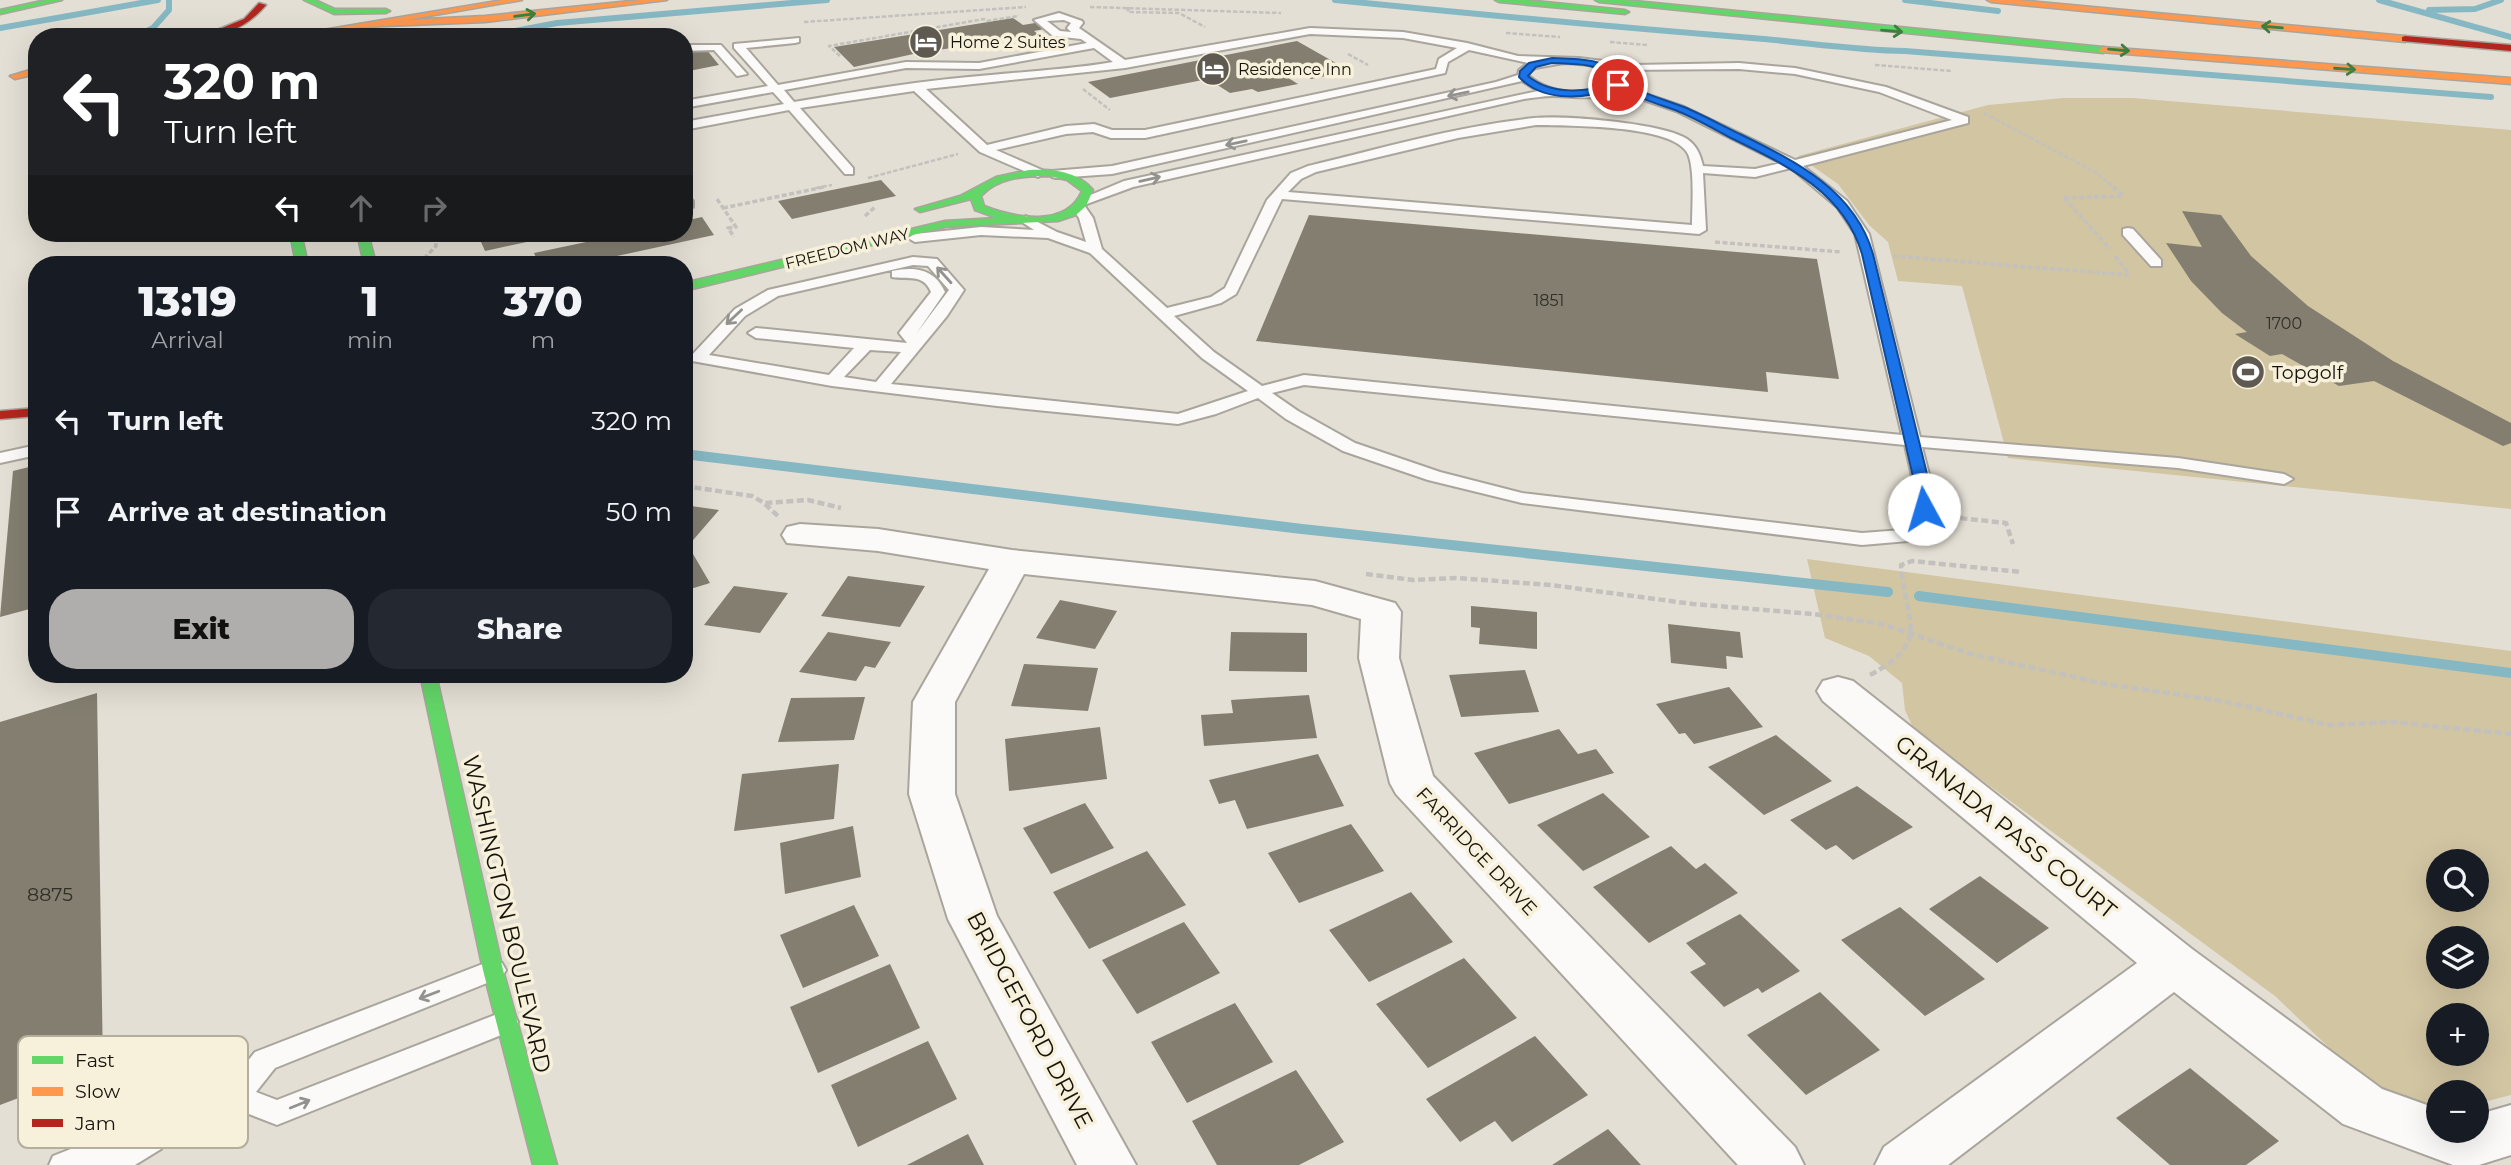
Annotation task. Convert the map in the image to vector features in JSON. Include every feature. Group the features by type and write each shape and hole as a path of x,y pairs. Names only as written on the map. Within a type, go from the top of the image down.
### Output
{"main road":[{"path":"0,12 58,0"},
{"path":"303,28 305,0 334,12 486,12"},
{"path":"415,28 486,12 518,0"},
{"path":"342,28 486,12 663,0"},
{"path":"1499,0 1668,16 1824,24"},
{"path":"1599,0 1824,24 2264,64 2511,81"},
{"path":"1991,0 2511,48"},
{"path":"261,3 267,23"},
{"path":"229,28 247,21 261,3"},
{"path":"2233,39 2511,58"},
{"path":"8,76 28,73"},
{"path":"1045,173 1084,184 1088,190 1083,205"},
{"name":"FREEDOM WAY","path":"907,212 964,198 1009,176 1045,173"},
{"path":"983,187 975,196 979,208 998,218 1018,220"},
{"name":"FREEDOM WAY","path":"693,285 945,225 1056,217 1083,205"},
{"path":"0,415 28,413"},
{"name":"WASHINGTON BOULEVARD","path":"430,683 493,970 545,1165"}],"street":[{"path":"800,535 878,540 1012,561"},
{"name":"BRIDGEFORD DRIVE","path":"1012,561 934,702 932,794 973,919 1107,1165"},
{"name":"FARRIDGE DRIVE","path":"1012,561 1315,593 1381,612 1379,658 1412,783 1775,1165"},
{"name":"GRANADA PASS COURT","path":"1838,691 2174,964 2363,1107 2465,1144 2511,1130"},
{"path":"1904,1165 2174,964"}],"lane":[{"path":"693,125 990,78 1067,74 1283,34 1336,31 1403,35 1467,46 1523,68 1534,86 1555,92 1639,95 1680,109 1795,165 1842,204 1862,234 1924,490 1924,509 1908,535 1862,539 1522,498 1434,476 1349,447 1292,415 1208,355 1095,250 1018,220"},
{"path":"1083,36 1125,65"},
{"path":"795,40 738,46 849,171"},
{"path":"693,103 906,65 979,66 1096,45"},
{"path":"693,46 717,47 741,74"},
{"path":"984,149 1066,130 1094,128 1111,134 1145,134 1423,75 1441,71 1443,61 1467,46"},
{"path":"984,149 1045,173 1078,174 1112,170 1499,85 1523,68 1552,61 1635,68 1719,65 1796,71 1882,89 1944,110 1964,120 1755,173 1697,169"},
{"path":"1600,65 1639,95"},
{"path":"1604,92 1635,68"},
{"path":"918,88 984,149 996,173 983,187"},
{"path":"1095,250 1083,205 1129,184 1395,124 1555,92"},
{"path":"693,132 793,110"},
{"path":"1163,313 1216,300 1231,291 1278,195 1296,176 1312,169 1458,134 1536,121 1634,127 1670,135 1684,142 1694,153 1697,169 1699,230 1278,195"},
{"path":"1395,124 1426,143"},
{"path":"842,251 954,232 1052,235"},
{"path":"2129,232 2156,262"},
{"path":"880,387 915,347 957,290 932,262 913,261 773,293 753,301 731,317 698,358 832,381 1002,404 1178,419 1205,415 1258,391 1304,380 1911,441 2178,463 2284,479"},
{"path":"756,333 866,345 915,347"},
{"path":"832,381 866,345"},
{"path":"0,458 28,452"},
{"path":"248,1081 265,1059 493,970"},
{"path":"248,1102 277,1113 507,1021"},
{"path":"63,1165 106,1148"},
{"path":"110,1165 137,1148"}],"path":[{"path":"799,22 939,11 1038,7"},
{"path":"1090,7 1128,7 1128,12 1179,13 1231,44"},
{"path":"857,74 829,46 984,19 987,22 1022,15 1069,50"},
{"path":"1711,241 2129,275 2097,231 2064,198 2124,196 2095,172 2066,155 1966,104 1944,110"},
{"path":"717,199 736,227 728,228 734,237"},
{"path":"427,256 436,246 436,242"},
{"path":"693,487 752,496 764,503 808,500 843,509"},
{"path":"1950,517 2006,523 2013,544"},
{"path":"1838,691 1896,662 1905,651 1912,634 1901,577 1902,565 1912,561 2021,572"},
{"path":"1362,574 1413,580 1456,578 1551,585 1693,604 1814,614 1882,624 1970,654 2106,684 2222,701 2329,725 2393,722 2511,734"}],"shaded area":[{"name":"Topgolf","path":"2063,98 2133,98 2511,130 2511,509 2008,458 1962,286 1898,281 1888,242 1869,225 1838,184 1798,156 1988,105"},
{"path":"1807,559 2511,651 2511,1095 2489,1101 2489,1080 2426,1080 2426,1106 2417,1106 2364,1081 2275,996 1914,730 1905,710 1902,683 1869,656 1825,638"}],"building":[{"name":"Home 2 Suites","path":"1013,18 1023,25 1047,21 1055,27 1034,31 1039,35 918,53 854,67 834,47"},
{"name":"Residence Inn","path":"1297,41 1350,71 1311,79 1285,63 1269,66 1298,84 1258,92 1252,89 1230,93 1208,79 1110,98 1088,82"},
{"path":"706,49 719,65 693,70 693,50"},
{"path":"881,180 896,196 792,219 778,201"},
{"path":"2182,211 2221,215 2251,256 2308,306 2393,361 2511,423 2511,443 2503,446 2374,381 2339,386 2282,354 2270,356 2235,334 2247,332 2222,313 2191,281 2166,243 2202,247"},
{"path":"1309,215 1817,259 1839,379 1766,372 1768,392 1256,341"},
{"path":"702,217 714,235 693,240 693,219"},
{"path":"481,242 527,242 485,251"},
{"path":"586,242 682,242 617,256 535,256 534,253"},
{"path":"28,467 28,609 0,617 13,471"},
{"path":"693,506 719,510 693,540"},
{"path":"693,554 710,583 693,588"},
{"path":"848,576 925,586 900,627 821,616"},
{"path":"734,586 788,593 760,633 704,625"},
{"path":"1060,600 1117,611 1095,649 1036,638"},
{"path":"1471,606 1537,612 1537,649 1479,644 1480,628 1471,627"},
{"path":"1668,624 1740,632 1743,658 1726,656 1727,669 1671,663"},
{"path":"828,632 891,642 875,668 865,666 856,681 799,672"},
{"path":"1231,632 1307,633 1307,672 1229,671"},
{"path":"1024,664 1098,668 1088,711 1011,706"},
{"path":"1525,670 1539,712 1461,717 1449,675"},
{"path":"1729,687 1763,727 1694,744 1685,733 1679,734 1656,704"},
{"path":"97,693 103,1036 18,1036 18,1098 0,1105 0,722"},
{"path":"1309,695 1317,738 1204,746 1201,715 1233,713 1231,700"},
{"path":"865,697 854,740 778,742 791,698"},
{"path":"1100,727 1107,779 1009,791 1005,739"},
{"path":"1559,729 1578,754 1596,749 1614,773 1509,804 1474,753"},
{"path":"1776,735 1832,781 1764,815 1708,767"},
{"path":"1318,754 1344,806 1247,829 1235,800 1219,804 1209,780"},
{"path":"839,764 834,819 734,831 742,774"},
{"path":"1857,786 1913,827 1853,860 1836,845 1826,850 1790,820"},
{"path":"1603,793 1650,837 1583,871 1537,825"},
{"path":"1085,803 1114,848 1051,874 1023,828"},
{"path":"1351,824 1384,871 1299,903 1268,853"},
{"path":"853,826 861,877 785,894 780,843"},
{"path":"1671,846 1696,869 1705,863 1738,893 1649,943 1593,887"},
{"path":"1147,851 1186,905 1089,949 1053,892"},
{"path":"1980,876 2049,928 1997,963 1929,909"},
{"path":"1411,892 1453,942 1369,982 1329,930"},
{"path":"854,905 879,956 803,988 780,935"},
{"path":"1900,907 1985,979 1925,1016 1841,940"},
{"path":"1740,914 1800,971 1762,993 1758,988 1724,1007 1690,972 1706,964 1686,943"},
{"path":"1184,922 1220,973 1137,1014 1102,960"},
{"path":"1464,958 1517,1018 1428,1068 1376,1004"},
{"path":"890,964 920,1028 818,1073 790,1007"},
{"path":"1820,992 1880,1050 1806,1095 1747,1035"},
{"path":"1235,1003 1273,1062 1187,1103 1151,1042"},
{"path":"1535,1036 1588,1095 1512,1142 1495,1121 1460,1142 1426,1099"},
{"path":"928,1041 957,1099 858,1147 831,1085"},
{"path":"2190,1068 2279,1141 2246,1165 2170,1165 2116,1118"},
{"path":"1296,1070 1344,1142 1299,1165 1217,1165 1192,1121"},
{"path":"1608,1129 1641,1165 1552,1165"},
{"path":"968,1134 984,1165 907,1165"}],"waterway":[{"path":"0,28 158,0"},
{"path":"153,28 169,10 169,0"},
{"path":"531,28 557,23 827,0"},
{"path":"1335,0 1866,49 2491,97"},
{"path":"1905,0 1998,11"},
{"path":"2379,0 2511,37"},
{"path":"2429,10 2475,9 2501,0"},
{"path":"693,455 1302,529 1888,592"},
{"path":"1919,596 2511,673"}],"traffic: fast":[{"path":"0,12 58,0"},
{"path":"308,0 334,12 386,11"},
{"path":"1499,0 1625,12"},
{"path":"1599,0 2103,50"},
{"path":"1049,173 1070,178 1088,190 1082,203 1072,213 1058,218 1024,220 979,208 975,196 990,183 1019,174 1049,173"},
{"path":"920,209 964,198 979,190"},
{"path":"693,285 945,224 1011,220"},
{"path":"297,242 300,256"},
{"path":"364,242 368,256"},
{"path":"430,683 493,970 545,1165"}],"traffic: slow":[{"path":"342,28 518,0"},
{"path":"359,25 485,19 663,0"},
{"path":"1991,0 2405,39"},
{"path":"2103,50 2511,81"},
{"path":"15,76 28,73"}],"traffic: jam":[{"path":"228,28 247,21 262,5"},
{"path":"2405,39 2511,48"},
{"path":"0,415 28,413"}],"place":[{"name":"Home 2 Suites","path":"926,42"},
{"name":"Residence Inn","path":"1213,69"},
{"name":"Topgolf","path":"2248,372"}],"route":[{"path":"1618,85 1593,94 1555,92 1534,86 1527,81 1523,72 1541,62 1564,60 1588,62 1609,68 1620,76 1619,84 1639,95 1680,109 1795,165 1824,186 1842,204 1862,234 1924,490 1924,509"}]}
